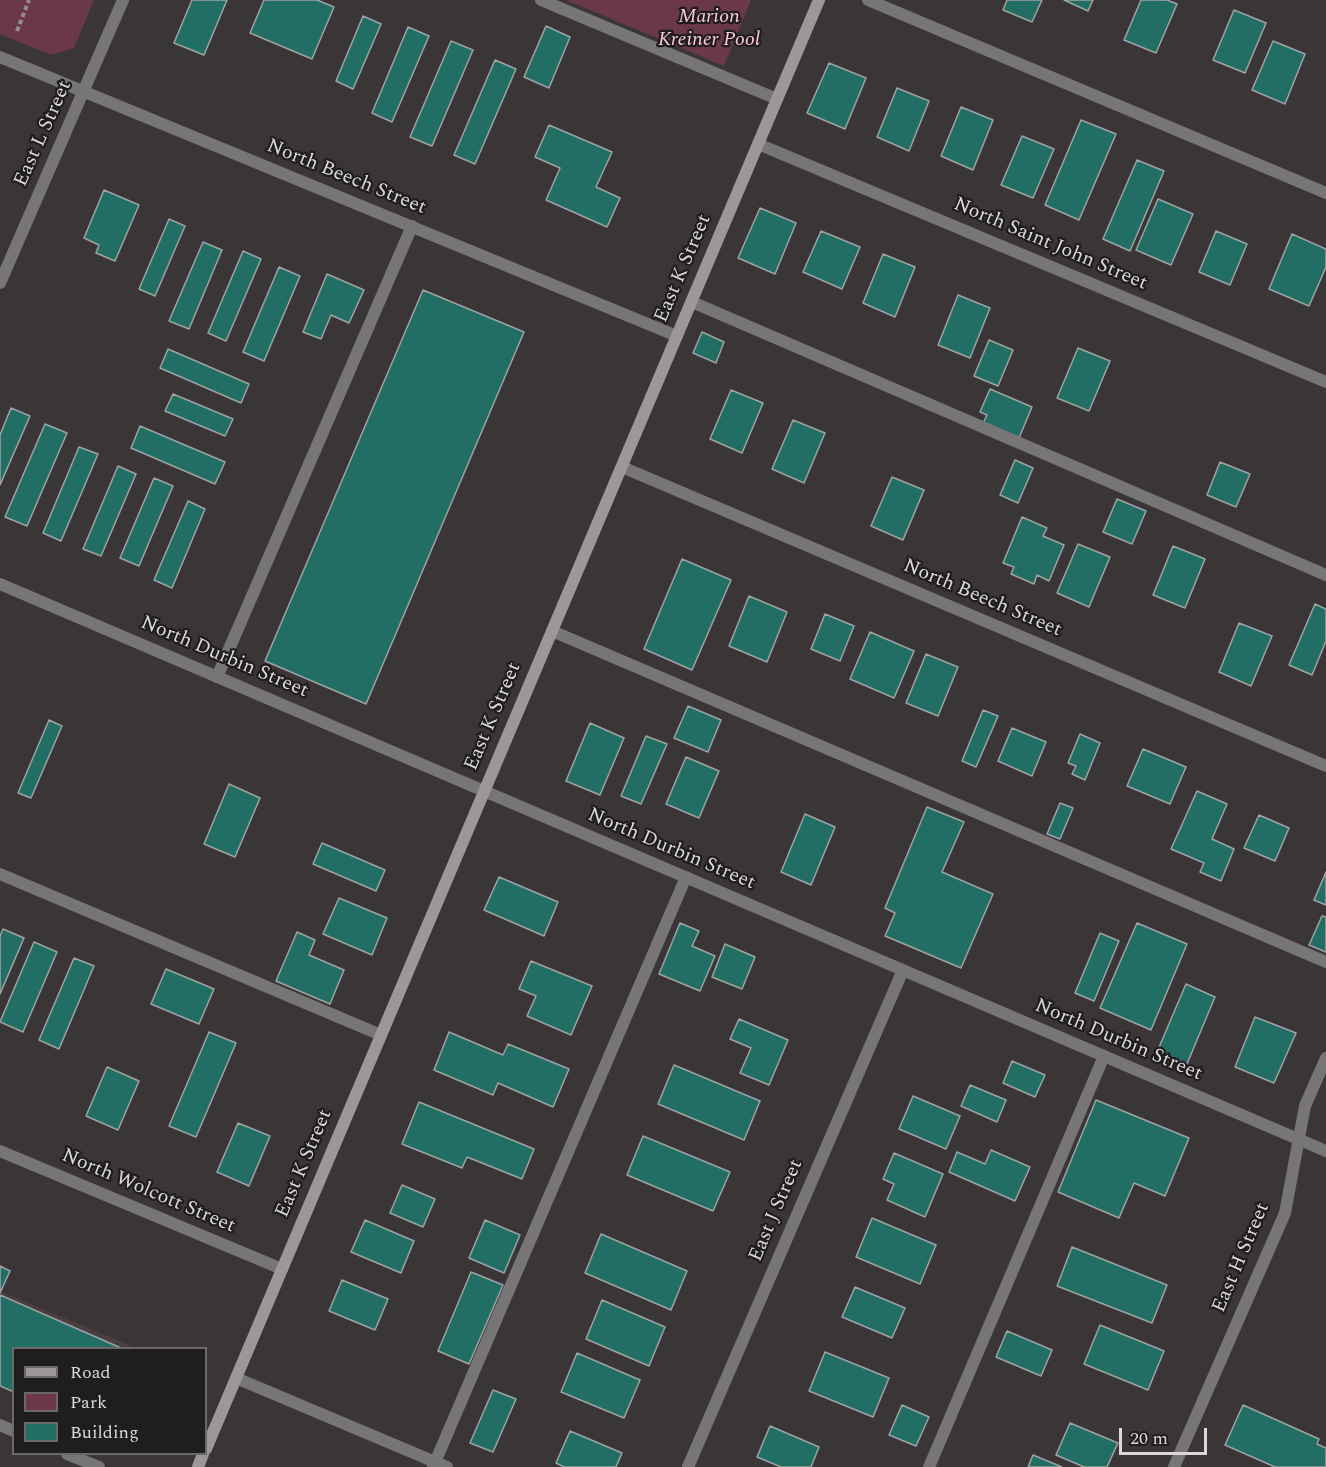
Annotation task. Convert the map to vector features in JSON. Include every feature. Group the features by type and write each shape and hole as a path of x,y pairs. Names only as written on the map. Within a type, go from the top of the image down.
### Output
{"street":[{"name":"East L Street","path":"0,283 123,0"},
{"path":"541,0 777,99"},
{"name":"East K Street","path":"207,1447 819,0"},
{"path":"868,0 1326,194"},
{"name":"North Beech Street","path":"0,57 677,336"},
{"name":"North Saint John Street","path":"758,144 1326,382"},
{"path":"217,676 412,226"},
{"path":"692,302 1326,575"},
{"name":"North Beech Street","path":"622,467 1326,766"},
{"name":"North Durbin Street","path":"0,584 1326,1152"},
{"path":"552,631 1326,962"},
{"path":"0,874 381,1035"},
{"path":"236,1378 439,1465 686,877"},
{"name":"East J Street","path":"688,1467 903,970"},
{"path":"929,1467 1104,1056"},
{"name":"East H Street","path":"1174,1467 1285,1213 1305,1106 1326,1058"},
{"name":"North Wolcott Street","path":"0,1151 282,1269"},
{"path":"69,1455 99,1467"}],"path":[{"path":"17,30 29,0"}],"shaded area":[{"path":"0,1291 134,1347 12,1347 12,1352 0,1378"}],"green space":[{"path":"0,0 94,0 74,48 51,55 0,34"},
{"name":"Marion Kreiner Pool","path":"566,0 751,0 724,66"}],"building":[{"path":"192,0 227,0 204,55 174,43"},
{"path":"264,0 317,0 334,7 312,59 250,33"},
{"path":"1007,0 1042,0 1032,22 1003,10"},
{"path":"1064,0 1093,0 1088,11"},
{"path":"1141,0 1167,0 1177,4 1156,53 1124,40"},
{"path":"1234,10 1266,23 1245,73 1213,60"},
{"path":"363,16 381,24 353,89 336,81"},
{"path":"546,26 570,37 549,88 524,77"},
{"path":"408,27 429,36 392,122 372,113"},
{"path":"451,41 473,50 432,146 410,137"},
{"path":"1273,41 1305,54 1285,104 1252,90"},
{"path":"495,60 516,69 475,164 454,155"},
{"path":"829,63 866,78 845,129 807,113"},
{"path":"897,88 929,101 909,151 877,137"},
{"path":"961,107 993,120 973,170 941,156"},
{"path":"1081,120 1116,134 1079,220 1045,205"},
{"path":"549,125 612,152 596,187 620,198 607,227 546,200 560,168 535,157"},
{"path":"1022,136 1054,149 1033,198 1001,185"},
{"path":"1137,160 1164,171 1130,251 1103,239"},
{"path":"104,190 139,205 115,261 96,253 99,245 84,238"},
{"path":"1158,199 1193,214 1171,265 1136,250"},
{"path":"760,208 796,223 775,274 738,258"},
{"path":"169,219 185,226 155,296 139,289"},
{"path":"821,231 860,247 842,289 803,272"},
{"path":"1216,231 1247,244 1230,285 1199,272"},
{"path":"1292,234 1326,249 1326,267 1309,306 1269,289"},
{"path":"203,242 222,250 189,329 169,321"},
{"path":"243,251 261,259 226,341 208,333"},
{"path":"883,254 915,267 895,317 863,303"},
{"path":"279,267 300,276 264,361 243,352"},
{"path":"327,274 364,290 349,323 331,315 321,339 303,332"},
{"path":"423,290 524,332 366,704 265,661"},
{"path":"958,295 990,308 970,358 938,345"},
{"path":"702,332 724,342 716,363 693,353"},
{"path":"989,340 1013,350 998,386 974,376"},
{"path":"1078,348 1110,361 1089,411 1057,398"},
{"path":"168,349 249,384 241,403 160,368"},
{"path":"990,389 1032,407 1019,438 983,423 987,415 980,412"},
{"path":"731,390 763,403 742,453 710,439"},
{"path":"173,394 233,419 225,436 165,411"},
{"path":"11,408 30,416 0,485 0,435"},
{"path":"793,420 825,433 804,483 772,469"},
{"path":"45,424 67,433 27,526 5,517"},
{"path":"140,426 225,462 215,484 131,448"},
{"path":"79,447 98,454 61,541 43,533"},
{"path":"1015,460 1033,468 1018,503 1000,495"},
{"path":"1220,462 1250,474 1236,507 1207,495"},
{"path":"118,466 136,474 101,556 83,549"},
{"path":"892,477 924,490 903,540 871,526"},
{"path":"154,478 173,486 139,566 120,558"},
{"path":"1117,499 1146,511 1132,544 1103,532"},
{"path":"188,501 205,509 172,588 154,580"},
{"path":"1022,517 1047,528 1043,536 1064,545 1049,581 1037,575 1034,584 1011,574 1014,567 1003,563"},
{"path":"1078,544 1110,557 1089,607 1057,593"},
{"path":"1173,546 1205,559 1185,608 1153,595"},
{"path":"682,559 731,580 692,670 644,649"},
{"path":"749,596 787,612 767,662 729,646"},
{"path":"1315,604 1326,609 1326,641 1312,675 1289,665"},
{"path":"825,614 854,626 840,661 811,649"},
{"path":"1239,623 1272,636 1251,686 1219,672"},
{"path":"870,632 914,651 894,698 850,679"},
{"path":"926,654 958,667 938,716 906,703"},
{"path":"688,706 721,720 708,752 674,738"},
{"path":"983,710 998,716 976,767 962,761"},
{"path":"49,720 62,726 31,798 18,793"},
{"path":"590,723 624,738 600,795 566,781"},
{"path":"1012,728 1046,742 1032,776 998,761"},
{"path":"1080,734 1100,743 1085,780 1072,774 1076,766 1068,763"},
{"path":"646,736 667,744 641,804 621,796"},
{"path":"1143,749 1186,767 1170,804 1127,786"},
{"path":"686,757 719,771 699,818 666,804"},
{"path":"229,784 260,798 235,857 204,844"},
{"path":"1197,791 1227,804 1212,839 1234,849 1221,881 1200,872 1204,863 1171,849"},
{"path":"1060,803 1073,808 1060,839 1047,834"},
{"path":"927,807 964,822 942,872 993,894 961,968 885,936 895,913 885,908"},
{"path":"805,814 835,827 811,885 781,872"},
{"path":"1259,815 1289,828 1275,861 1244,848"},
{"path":"322,843 385,870 376,891 313,864"},
{"path":"1326,872 1326,905 1314,900"},
{"path":"499,877 558,902 544,936 484,910"},
{"path":"339,898 387,918 372,955 323,934"},
{"path":"1322,916 1326,917 1326,952 1309,945"},
{"path":"680,923 699,931 692,946 715,956 700,991 659,974"},
{"path":"1137,923 1187,944 1151,1030 1100,1008"},
{"path":"3,929 24,938 0,994 0,936"},
{"path":"297,932 315,940 309,955 344,970 330,1004 276,981"},
{"path":"1100,933 1119,941 1094,1001 1075,993"},
{"path":"34,942 57,952 23,1032 0,1022"},
{"path":"725,944 755,957 742,989 712,977"},
{"path":"74,958 94,966 59,1049 39,1040"},
{"path":"531,961 592,986 571,1035 527,1016 536,996 519,989"},
{"path":"166,969 214,989 199,1024 151,1004"},
{"path":"1186,984 1215,997 1187,1064 1157,1052"},
{"path":"1255,1017 1296,1033 1274,1083 1235,1067"},
{"path":"739,1019 788,1040 769,1085 740,1073 751,1048 730,1039"},
{"path":"209,1032 236,1043 196,1137 169,1126"},
{"path":"449,1032 503,1055 508,1044 569,1069 553,1107 498,1083 493,1095 434,1070"},
{"path":"1012,1061 1045,1075 1035,1097 1003,1083"},
{"path":"674,1065 760,1101 744,1140 658,1104"},
{"path":"107,1067 139,1081 118,1130 86,1116"},
{"path":"970,1085 1006,1100 997,1122 961,1106"},
{"path":"913,1096 960,1116 946,1149 899,1129"},
{"path":"1096,1100 1189,1138 1165,1196 1134,1183 1119,1218 1058,1192"},
{"path":"419,1102 534,1149 522,1179 467,1157 462,1168 402,1144"},
{"path":"238,1123 270,1136 249,1186 217,1172"},
{"path":"643,1136 730,1172 713,1211 627,1175"},
{"path":"991,1150 1030,1167 1015,1201 949,1172 957,1152 985,1164"},
{"path":"894,1153 943,1174 925,1217 887,1200 894,1184 883,1179"},
{"path":"402,1185 435,1199 423,1227 390,1213"},
{"path":"872,1218 936,1245 920,1284 856,1257"},
{"path":"365,1220 414,1241 401,1273 351,1252"},
{"path":"485,1220 520,1235 504,1273 469,1258"},
{"path":"601,1234 687,1271 671,1310 585,1273"},
{"path":"1072,1247 1167,1285 1152,1323 1057,1286"},
{"path":"0,1266 10,1271 0,1293"},
{"path":"471,1272 503,1285 469,1364 438,1351"},
{"path":"342,1280 388,1299 375,1330 329,1311"},
{"path":"855,1287 905,1308 892,1338 842,1317"},
{"path":"0,1295 119,1347 12,1347 12,1391 0,1386"},
{"path":"602,1300 665,1327 649,1366 586,1339"},
{"path":"1100,1325 1164,1351 1148,1390 1084,1364"},
{"path":"1007,1331 1052,1350 1041,1376 996,1357"},
{"path":"825,1352 889,1378 873,1417 809,1391"},
{"path":"577,1353 640,1380 624,1418 561,1392"},
{"path":"493,1390 516,1399 493,1452 470,1443"},
{"path":"902,1405 929,1417 916,1446 889,1435"},
{"path":"1243,1405 1319,1439 1317,1444 1326,1448 1326,1467 1275,1467 1225,1445"},
{"path":"1070,1423 1118,1443 1107,1467 1084,1467 1056,1455"},
{"path":"770,1426 819,1447 811,1467 781,1467 757,1457"},
{"path":"570,1431 622,1453 616,1467 564,1467 556,1463"},
{"path":"1033,1455 1062,1467 1028,1467"}]}
